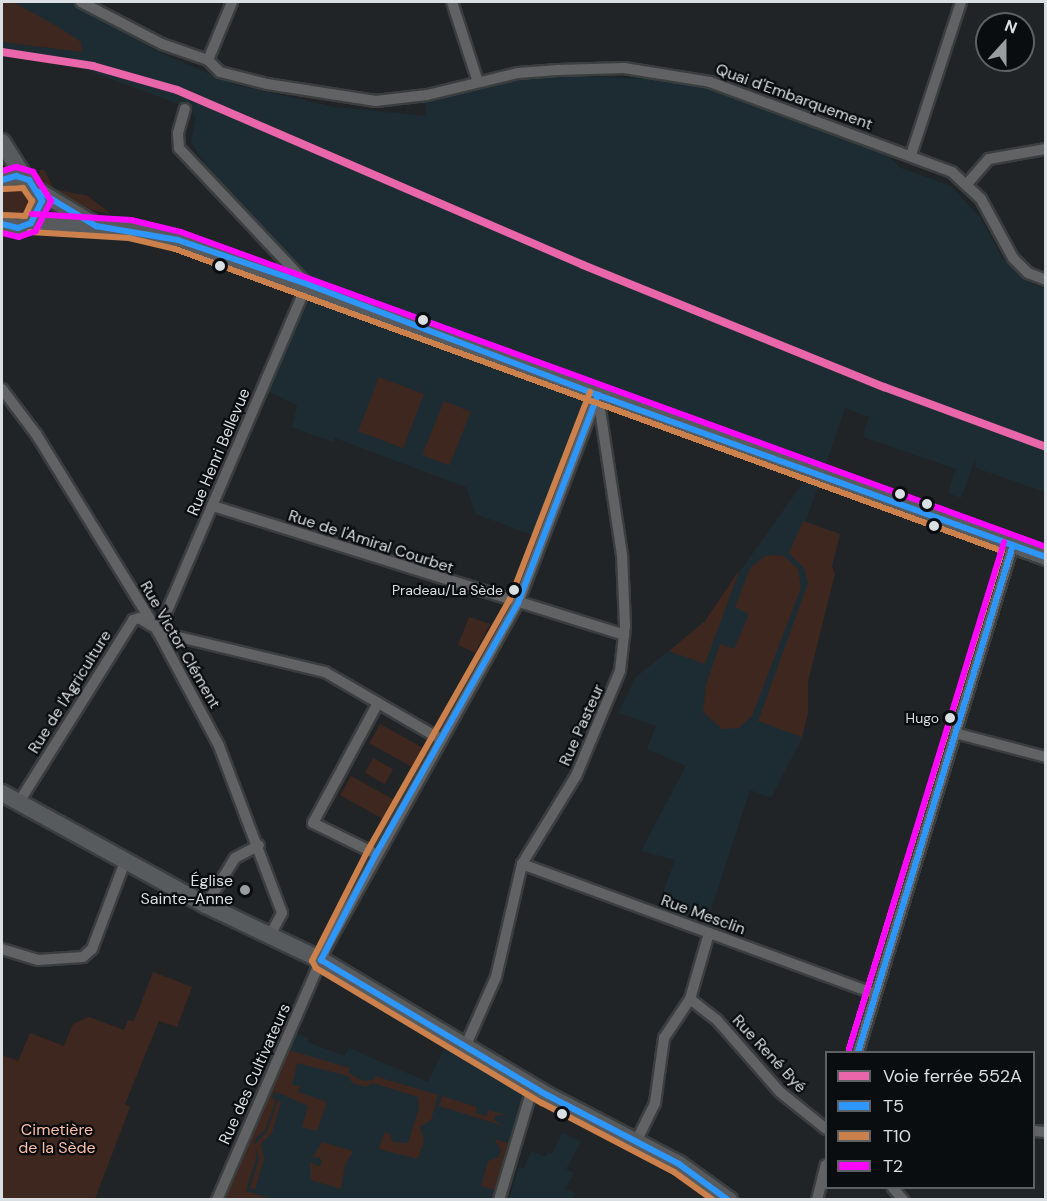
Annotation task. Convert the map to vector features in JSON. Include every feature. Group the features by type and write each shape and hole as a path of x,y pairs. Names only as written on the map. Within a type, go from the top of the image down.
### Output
{"main road":[{"path":"2,142 24,177 40,192 100,226"},
{"path":"2,180 24,177"},
{"path":"31,223 41,209 40,192"},
{"path":"2,226 18,228 31,223 100,226 178,240 307,284 598,395 1046,557"},
{"path":"2,793 206,905 321,960 533,1086 679,1164 729,1200"}],"street":[{"name":"Quai d'Embarquement","path":"81,2 162,44 208,60 220,72 267,84 376,101 416,97 478,82 558,70 624,68 672,74 753,95 952,172 981,199 1013,258 1028,273 1046,280"},
{"path":"208,60 232,2"},
{"path":"452,2 478,82"},
{"path":"911,155 961,2"},
{"path":"185,110 178,133 179,148 307,284"},
{"path":"967,184 989,159 1046,149"},
{"name":"Rue Henri Bellevue","path":"156,629 213,506 307,284"},
{"name":"Rue Victor Clément","path":"2,389 36,434 156,629 219,746 259,845 282,913 270,936"},
{"name":"Rue des Cultivateurs","path":"217,1200 321,960 376,854 518,603 598,395"},
{"name":"Rue Pasteur","path":"466,1045 496,977 522,864 588,753 616,686 624,635 622,555 598,395"},
{"name":"Rue de l'Amiral Courbet","path":"213,506 624,635"},
{"path":"859,1051 874,994 1013,545"},
{"name":"Rue de l'Agriculture","path":"19,802 133,620 139,618 156,629"},
{"path":"156,629 325,672 440,739"},
{"path":"376,854 313,823 378,703"},
{"path":"956,733 1046,757"},
{"path":"206,905 235,858 259,845"},
{"path":"2,949 38,960 83,957 92,949 126,860"},
{"name":"Rue Mesclin","path":"522,864 874,994"},
{"path":"636,1142 655,1103 664,1038 690,999 709,933"},
{"name":"Rue René Byé","path":"690,999 717,1020 780,1092 825,1128"},
{"path":"499,1200 533,1086"},
{"path":"817,1200 825,1169"}],"shaded area":[{"path":"13,2 72,2 156,51 236,85 334,107 426,116 425,102 514,80 561,75 648,79 705,88 878,147 901,168 951,186 980,217 1002,257 1027,282 1045,289 1045,492 976,468 975,459 961,498 948,493 956,469 863,437 869,417 845,408 824,469 312,278 210,172 191,142 196,117 189,108 84,69 2,55 2,42 82,52 81,42"},
{"path":"317,299 586,400 535,536 476,514 466,487 335,438 333,442 292,427 297,405 269,392 307,303"},
{"path":"804,481 818,487 806,521 840,534 832,566 835,574 808,682 804,734 771,798 750,790 705,928 657,909 675,860 641,851 686,766 647,749 656,726 618,713 636,677 705,621"},
{"path":"296,1033 308,1038 307,1042 345,1056 349,1048 428,1082 448,1041 522,1088 524,1093 491,1199 225,1200"},
{"path":"562,1133 581,1142 566,1169 574,1173 565,1189 575,1193 573,1199 509,1199 519,1167 524,1168 531,1151 545,1157 548,1152 552,1154"}],"green space":[{"path":"2,2 13,2 60,28 81,42 82,52 2,42"},
{"path":"40,170 44,170 54,189 88,196 111,214 87,209 58,194 39,178"},
{"path":"19,181 35,193 34,213 18,224 2,218 2,187"},
{"path":"379,377 424,394 403,448 358,431"},
{"path":"444,401 471,412 449,466 422,455"},
{"path":"803,521 840,534 832,566 835,574 808,682 808,713 802,737 758,721 808,583 804,568 789,553"},
{"path":"765,556 784,556 798,569 801,588 752,716 739,728 722,729 703,712 706,685 720,644 734,649 749,614 735,607 750,568"},
{"path":"740,569 705,664 669,651 705,621"},
{"path":"469,617 490,624 475,653 458,645"},
{"path":"380,724 423,748 412,767 369,743"},
{"path":"373,758 393,769 385,784 365,773"},
{"path":"351,776 395,800 384,819 340,795"},
{"name":"Cimetière de la Sède","path":"153,972 192,987 177,1027 159,1021 125,1104 130,1107 95,1199 2,1199 2,1055 18,1061 30,1033 64,1046 73,1024 89,1017 124,1030 128,1020 134,1021"},
{"path":"289,1050 350,1068 349,1073 363,1081 374,1080 375,1076 438,1095 431,1120 420,1127 424,1141 418,1159 379,1149 384,1132 390,1134 393,1142 408,1143 419,1108 418,1097 373,1083 365,1087 352,1083 348,1076 297,1063 292,1085 300,1086 298,1092 327,1102 317,1131 302,1127 308,1106 275,1091 272,1098 276,1100 265,1130 255,1139 256,1159 246,1191 272,1199 225,1199"},
{"path":"442,1096 477,1107 475,1113 486,1116 489,1110 508,1116 496,1115 494,1120 504,1126 439,1106"},
{"path":"278,1100 281,1102 272,1133 261,1143 264,1159 255,1190 250,1188 259,1159 255,1145 267,1131"},
{"path":"494,1139 508,1143 494,1190 481,1186 488,1161 499,1157 501,1150"},
{"path":"322,1142 353,1151 345,1165 341,1189 311,1180 310,1162 318,1166 322,1164 320,1157 312,1158"}],"rail line":[{"name":"552A","path":"2,52 93,66 177,90 583,265 884,387 1046,447"}],"transit line":[{"name":"T2","path":"2,171 16,167 33,172 51,201 36,231 19,237 2,233"},
{"name":"T5","path":"2,180 16,176 29,180 42,201 31,223 18,228 2,224"},
{"name":"T10","path":"4,189 23,188 32,201 25,216 4,215"},
{"name":"T5","path":"40,192 96,226 178,240 307,284 598,395 1046,557"},
{"name":"T2","path":"32,214 131,220 181,232 1046,547"},
{"name":"T10","path":"30,232 129,238 175,249 1002,551 849,1049"},
{"name":"T10","path":"590,392 510,599 368,850 312,961 316,968 542,1103 674,1172 713,1200"},
{"name":"T5","path":"321,960 376,854 518,603 598,395"},
{"name":"T2","path":"849,1049 1004,542"},
{"name":"T5","path":"858,1051 1013,545"},
{"name":"T5","path":"321,960 547,1095 679,1164 728,1200"}],"place":[{"name":"Pradeau/La Sède","path":"514,590"},
{"name":"Hugo","path":"950,718"},
{"name":"Église Sainte-Anne","path":"245,890"}]}
